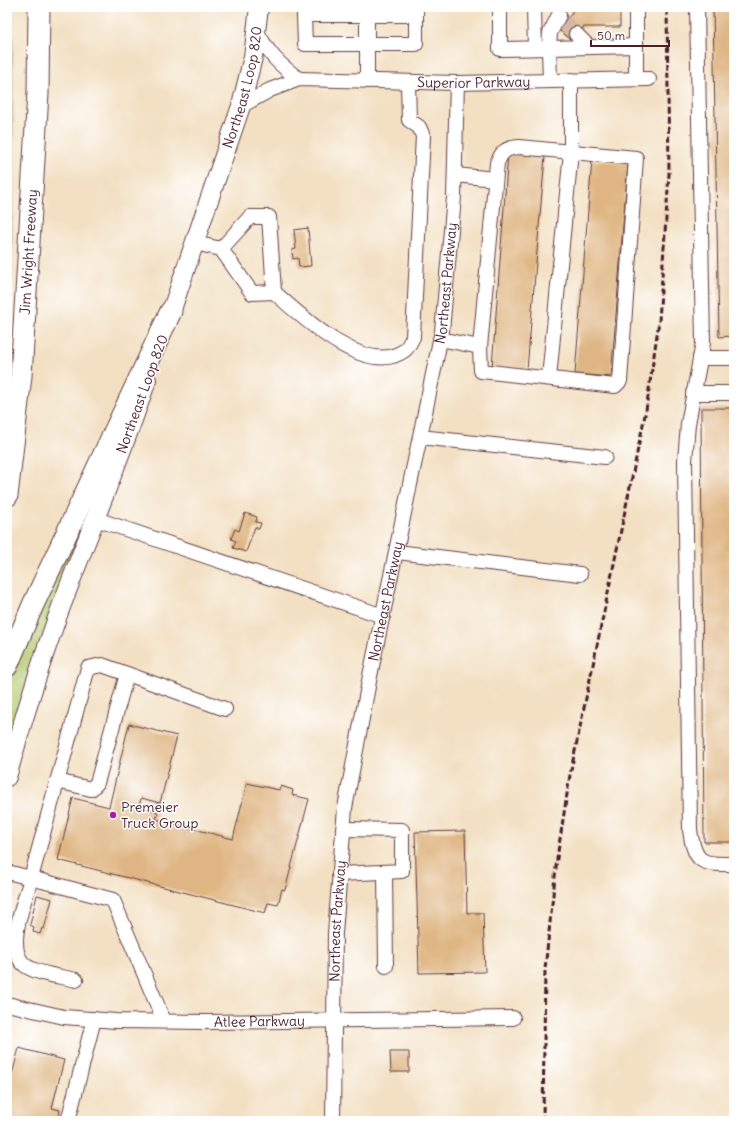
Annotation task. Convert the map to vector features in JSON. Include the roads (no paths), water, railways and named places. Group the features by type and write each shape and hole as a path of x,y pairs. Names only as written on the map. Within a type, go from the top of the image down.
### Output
{"highway":[{"name":"Jim Wright Freeway","path":"7,496 21,376 38,93 39,7"},
{"path":"7,666 33,605 171,311"}],"main road":[{"name":"Northeast Loop 820","path":"7,777 22,724 58,616 128,434 241,106 253,57 259,7"}],"street":[{"path":"500,7 500,49 636,46 636,7"},
{"path":"534,7 535,48"},
{"path":"697,7 702,343 693,393 685,461 690,830 692,844 702,861 708,864 734,864"},
{"path":"304,11 367,16 416,11 416,44 305,44 304,11"},
{"path":"550,81 550,32 561,15"},
{"path":"367,16 367,81"},
{"path":"256,30 271,55 282,67 299,79"},
{"path":"576,34 589,47"},
{"name":"Superior Parkway","path":"299,79 457,83 643,79 636,46"},
{"path":"241,106 270,90 299,79"},
{"path":"549,378 571,152 571,80"},
{"path":"195,243 221,249 252,292 274,292 325,336 346,348 385,358 395,356 406,349 413,337 423,136 419,127 409,120 408,82"},
{"name":"Northeast Parkway","path":"333,1121 335,933 345,808 440,339 446,295 455,175 457,83"},
{"path":"519,147 636,158 620,381 614,386 481,371 480,347 495,179 497,163 501,153 508,148 519,147"},
{"path":"455,175 495,179"},
{"path":"221,249 250,217 269,217 274,292"},
{"path":"440,339 480,347"},
{"path":"700,358 734,358"},
{"path":"693,393 734,393"},
{"path":"420,437 605,457"},
{"path":"96,519 383,616"},
{"path":"396,552 580,574"},
{"path":"76,980 39,972 26,966 21,962 18,956 15,936 88,668 102,665 225,709"},
{"path":"58,781 90,790 97,783 127,674"},
{"path":"339,874 402,871 402,830 343,829"},
{"path":"7,872 113,900 164,1021"},
{"path":"385,872 386,966"},
{"name":"Atlee Parkway","path":"7,1004 64,1017 164,1021 514,1018"},
{"path":"68,1121 94,1019"}],"tunnel":[{"path":"564,22 576,34"}],"railway":[{"path":"543,1121 545,969 557,858 570,775 646,410 659,321 669,174 667,7"}],"place":[{"name":"Premeier Truck Group","path":"113,815"}]}
